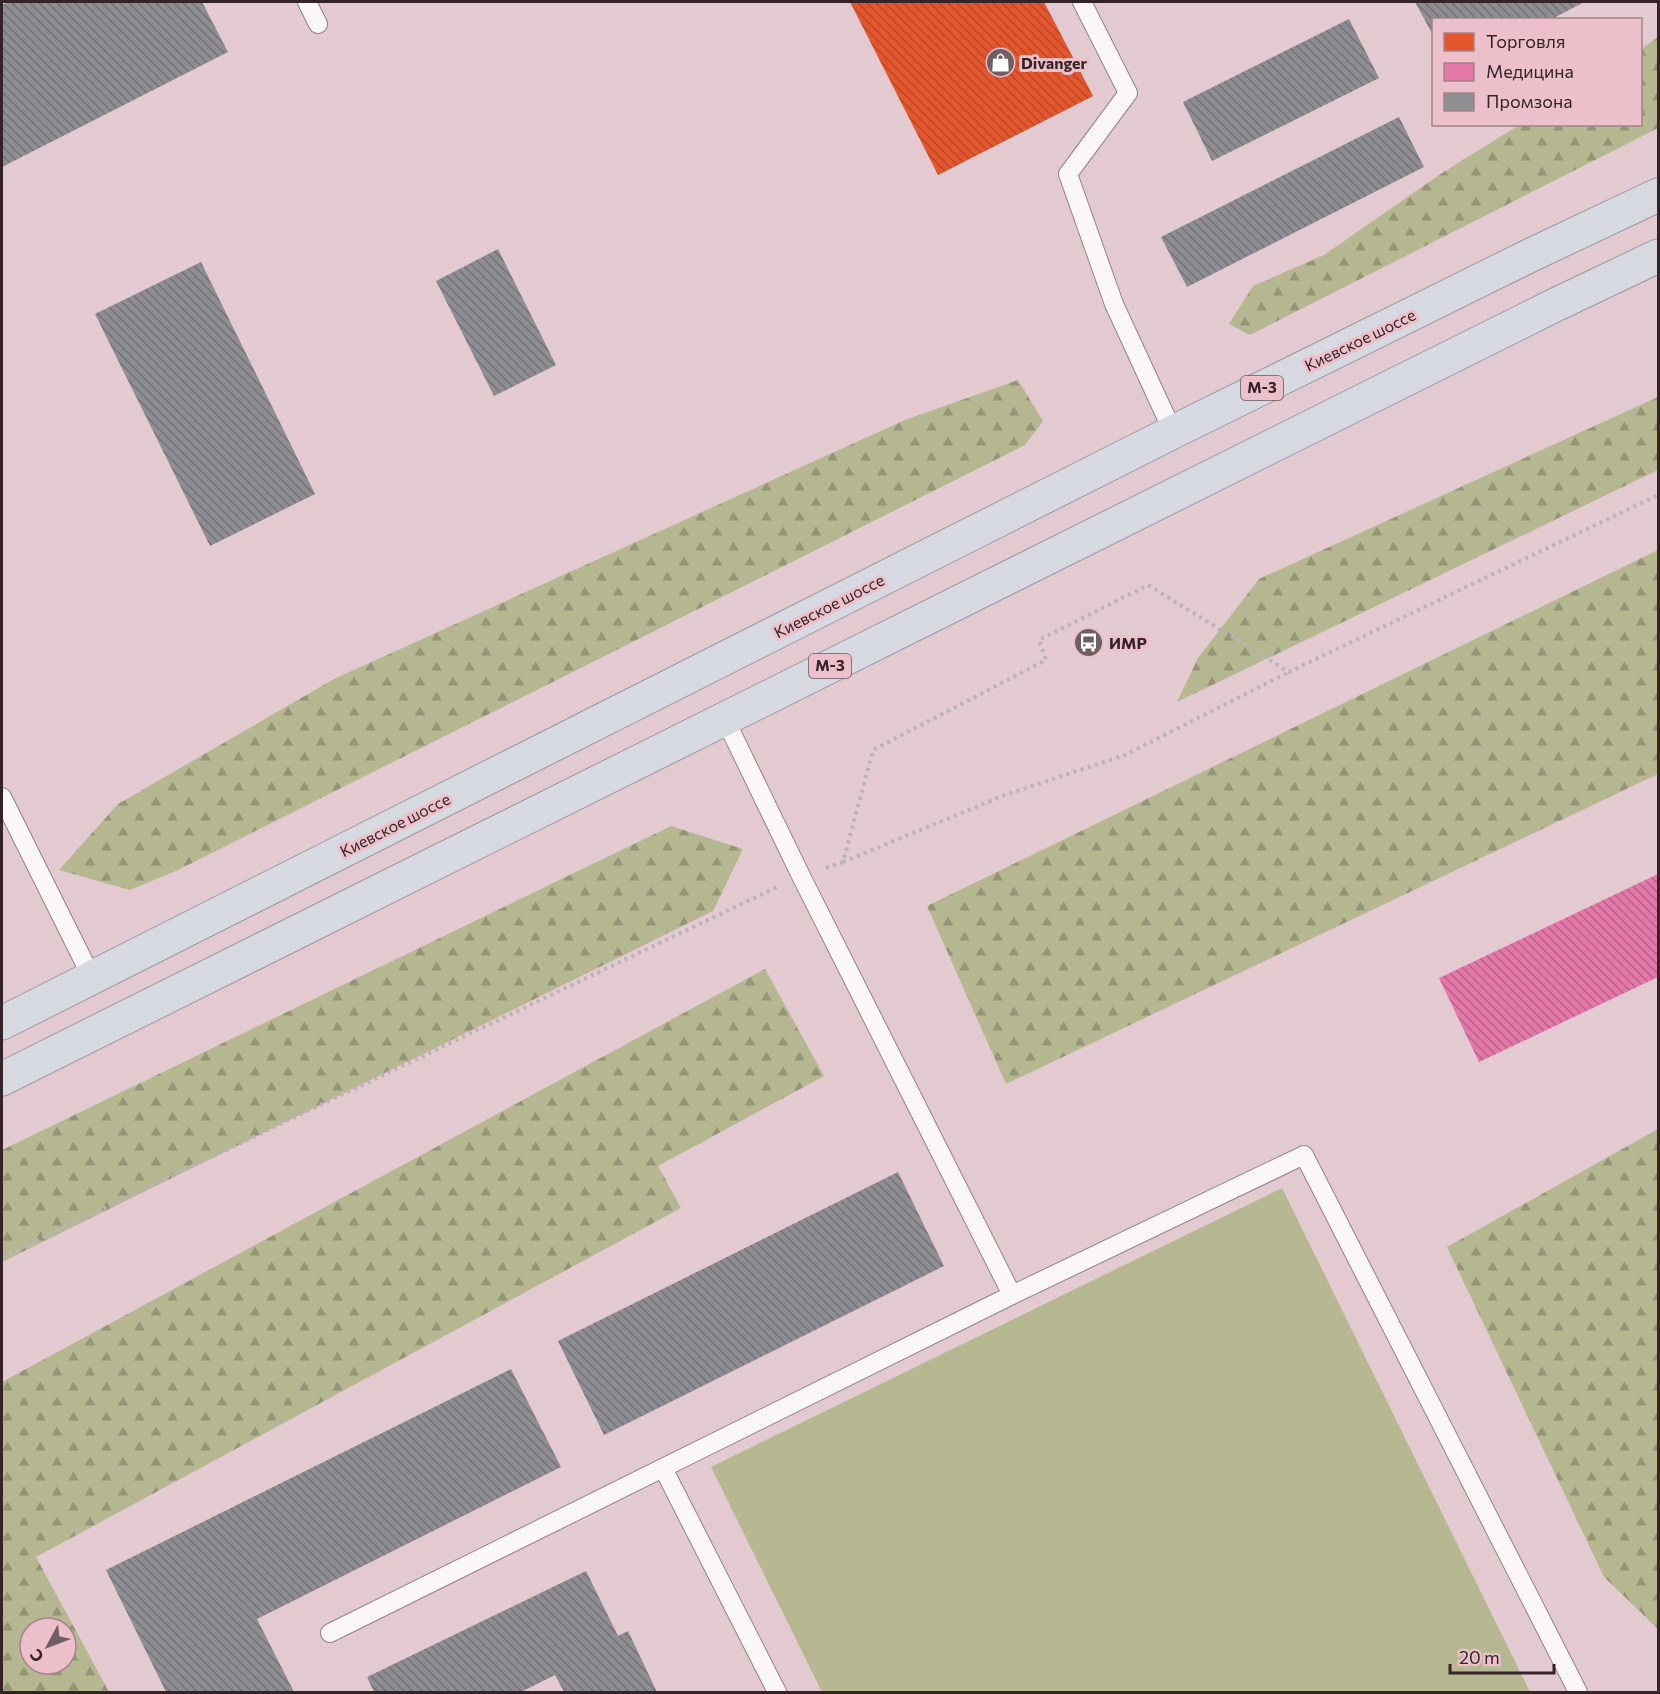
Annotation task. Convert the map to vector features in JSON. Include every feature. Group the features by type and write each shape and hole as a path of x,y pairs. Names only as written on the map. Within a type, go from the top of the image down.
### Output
{"highway":[{"name":"Киевское шоссе","path":"2,1023 1173,432 1533,254 1659,195"},
{"name":"М-3","path":"2,1079 1556,305 1659,256"}],"lane":[{"path":"307,2 318,24"},
{"path":"1082,2 1128,93 1068,174 1114,304 1173,432"},
{"path":"725,719 801,876 1012,1295"},
{"path":"2,797 92,978"},
{"path":"330,1633 1012,1295 1304,1155 1578,1692"},
{"path":"663,1468 777,1692"}],"path":[{"path":"2,1257 801,876 843,862 1005,795 1125,755 1290,672 1659,495"},
{"path":"843,862 873,750 1046,660 1039,640 1148,585 1290,672"}],"green space":[{"path":"1658,37 1658,128 1250,335 1229,324 1253,286 1324,255 1442,173 1517,126 1642,126 1642,48"},
{"path":"1018,380 1043,421 1025,445 178,870 130,890 59,870 118,804 334,679 905,420"},
{"path":"1658,397 1658,470 1177,702 1198,658 1259,579"},
{"path":"1658,550 1658,774 1006,1084 927,906"},
{"path":"671,826 743,849 713,911 2,1262 2,1150"},
{"path":"765,969 824,1076 658,1166 681,1208 36,1557 68,1616 18,1616 18,1676 78,1676 78,1635 109,1692 2,1692 2,1382"},
{"path":"1658,1129 1658,1629 1604,1577 1447,1247"},
{"path":"1282,1188 1530,1692 822,1692 711,1467"}],"building: Торговля":[{"path":"850,2 1044,2 1093,96 938,175"}],"building: Медицина":[{"path":"1658,874 1658,977 1479,1062 1439,978"}],"building: Промзона":[{"path":"9,2 202,2 228,52 2,167 2,5"},
{"path":"1415,2 1584,2 1554,18 1432,18 1432,33"},
{"path":"1349,19 1379,78 1212,161 1183,102"},
{"path":"1399,117 1424,167 1187,287 1161,237"},
{"path":"498,249 556,365 494,396 436,281"},
{"path":"201,262 315,494 210,546 95,314"},
{"path":"898,1172 944,1266 604,1435 558,1341"},
{"path":"511,1369 561,1467 257,1619 294,1692 166,1692 106,1570"},
{"path":"586,1571 618,1636 628,1631 657,1692 564,1692 555,1675 521,1692 374,1692 367,1677"}],"place":[{"name":"Divanger","path":"1000,63"},
{"name":"ИМР","path":"1088,643"}]}
